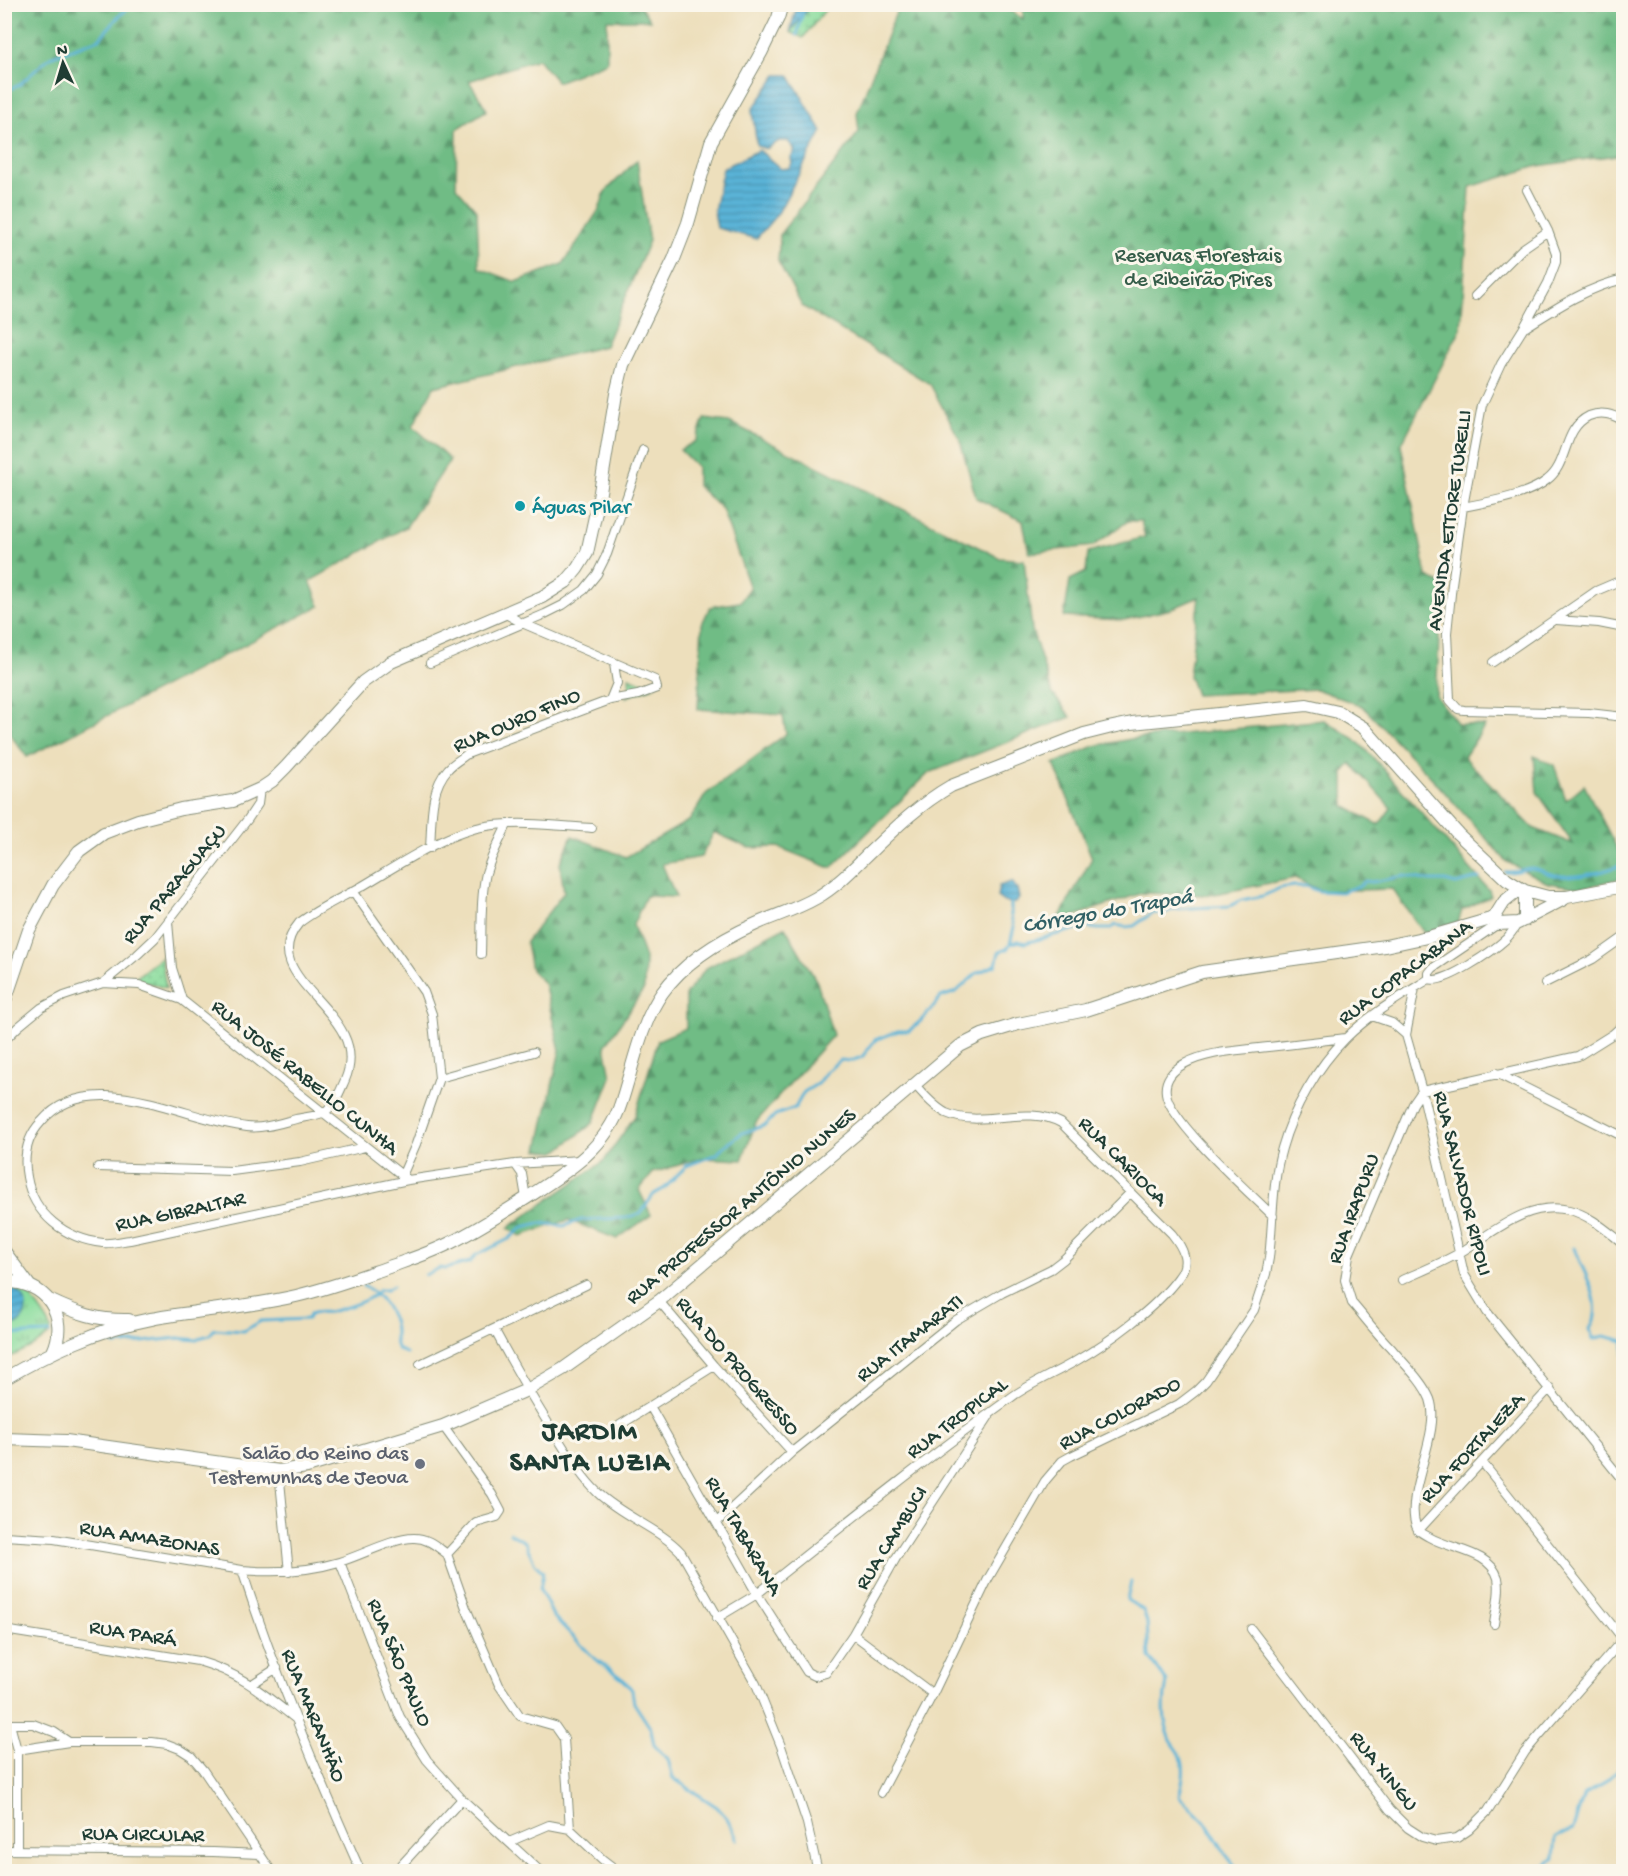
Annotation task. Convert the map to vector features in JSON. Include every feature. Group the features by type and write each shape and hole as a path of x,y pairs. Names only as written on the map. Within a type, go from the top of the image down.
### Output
{"main road":[{"path":"4,1004 29,930 53,885 80,850 104,833 138,820 181,809 233,801 260,789 286,767 363,682 391,662 542,597 566,582 577,569 587,553 623,365 674,259 688,223 711,142 762,51 778,18 782,4"},
{"path":"4,1379 53,1352 95,1335 148,1319 294,1297 421,1256 452,1242 526,1198 582,1160 603,1137 621,1105 650,1013 663,991 683,970 727,939 757,923 797,908 818,897 839,882 913,811 951,786 1084,734 1132,723 1307,705 1338,712 1364,728 1458,834 1497,870 1523,890 1548,897 1567,897 1623,886"},
{"path":"1497,870 1504,902"},
{"path":"1496,921 1504,902 1523,890"},
{"path":"1522,922 1523,890"},
{"path":"1522,922 1567,897"},
{"name":"RUA PROFESSOR ANTÔNIO NUNES","path":"4,1439 66,1440 279,1471 308,1467 443,1426 527,1390 563,1369 659,1300 960,1047 982,1035 1086,1010 1202,972 1385,946 1496,921 1522,922"},
{"path":"4,1251 29,1285 49,1300 87,1316 101,1319 148,1319"},
{"path":"4,1282 15,1281 29,1285"},
{"path":"49,1300 58,1321 58,1342 53,1352"},
{"path":"4,1368 26,1367"}],"street":[{"name":"AVENIDA ETTORE TURELLI","path":"1527,190 1548,231 1556,253 1556,262 1548,283 1492,381 1482,405 1452,584 1447,633 1450,700 1453,705 1464,710 1596,713 1623,717"},
{"path":"1475,296 1522,249 1548,231"},
{"path":"1523,329 1554,309 1608,282 1623,279"},
{"path":"1464,507 1495,501 1547,480 1556,471 1572,431 1583,419 1595,414 1606,413 1623,421"},
{"path":"429,663 563,605 584,590 597,574 607,554 643,450"},
{"path":"1493,662 1596,591 1623,579"},
{"name":"RUA OURO FINO","path":"430,848 438,783 449,767 467,754 610,700 651,692 657,688 654,680 504,613"},
{"path":"1556,620 1599,623 1623,628"},
{"name":"RUA OURO FINO","path":"610,700 617,682 614,664"},
{"name":"RUA PARAGUAÇU","path":"4,1041 41,1008 64,996 103,983 137,955 168,922 249,819 258,804 260,789"},
{"path":"481,954 486,874 492,855 507,825"},
{"path":"325,1112 338,1096 348,1072 351,1052 337,1020 296,973 289,960 287,943 292,931 299,923 452,836 470,830 486,826 507,825 592,828"},
{"path":"353,891 424,992 432,1014 439,1078 405,1178"},
{"name":"RUA COPACABANA","path":"1274,1216 1281,1149 1293,1118 1316,1075 1346,1038 1372,1016 1429,980 1429,973 1433,968 1496,921"},
{"name":"RUA JOSÉ RABELLO CUNHA","path":"168,922 172,968 182,999"},
{"path":"1429,980 1435,981 1443,978 1487,954 1522,922"},
{"path":"1545,983 1588,962 1623,937"},
{"name":"RUA JOSÉ RABELLO CUNHA","path":"103,983 139,985 182,999 325,1112 364,1148 405,1178"},
{"name":"RUA SALVADOR RIPOLI","path":"1415,988 1406,1035 1422,1091 1464,1274 1477,1298 1623,1482"},
{"path":"1372,1016 1392,1023 1406,1035"},
{"path":"1422,1091 1578,1056 1613,1034 1623,1024"},
{"path":"1274,1216 1226,1171 1178,1118 1166,1093 1167,1080 1183,1064 1197,1058 1224,1052 1346,1038"},
{"path":"439,1078 534,1052"},
{"path":"1496,1073 1623,1137"},
{"name":"RUA CARIOCA","path":"915,1085 935,1106 945,1113 958,1117 1015,1115 1052,1118 1071,1131 1172,1234"},
{"name":"RUA IRAPURU","path":"1419,1531 1415,1524 1413,1508 1431,1427 1430,1400 1412,1372 1352,1303 1347,1290 1345,1271 1349,1255 1378,1184 1413,1104 1422,1091"},
{"name":"RUA GIBRALTAR","path":"325,1112 250,1127 229,1124 127,1098 80,1096 61,1104 45,1116 34,1130 25,1156 27,1176 33,1198 50,1221 65,1232 82,1239 105,1243 130,1240 405,1178 515,1164 582,1160"},
{"path":"98,1167 232,1171 300,1162 364,1148"},
{"path":"515,1164 522,1174 526,1198"},
{"name":"RUA ITAMARATI","path":"717,1522 792,1452 956,1320 1002,1293 1051,1269 1064,1259 1130,1193"},
{"path":"1402,1280 1459,1253 1516,1217 1530,1211 1551,1208 1568,1209 1582,1214 1623,1244"},
{"name":"RUA COLORADO","path":"881,1793 933,1694 988,1579 1045,1481 1055,1468 1071,1456 1179,1404 1206,1381 1254,1310 1266,1274 1274,1216"},
{"name":"RUA TROPICAL","path":"717,1618 757,1594 1010,1397 1077,1360 1143,1313 1180,1277 1185,1262 1183,1247 1172,1234"},
{"path":"420,1364 586,1285"},
{"name":"RUA DO PROGRESSO","path":"659,1300 714,1366 792,1452"},
{"path":"494,1329 527,1390 595,1491 610,1504 668,1541 681,1552 750,1674 768,1713 807,1823 818,1872"},
{"path":"620,1425 714,1366"},
{"name":"RUA FORTALEZA","path":"1419,1531 1550,1388"},
{"name":"RUA TABARANA","path":"650,1406 757,1594 807,1672 815,1676"},
{"name":"RUA CAMBUCI","path":"815,1676 826,1673 853,1634 896,1558 993,1411"},
{"path":"443,1426 492,1494 501,1513 497,1517 476,1523 447,1554 466,1608 499,1685 520,1716 549,1724 562,1733 570,1829"},
{"path":"1482,1462 1623,1638"},
{"path":"279,1471 289,1572"},
{"path":"1419,1531 1442,1545 1486,1560 1494,1569 1498,1578 1499,1591 1494,1624"},
{"name":"RUA AMAZONAS","path":"4,1536 54,1539 242,1570 289,1572 340,1562 407,1538 430,1541 447,1554"},
{"name":"RUA SÃO PAULO","path":"340,1562 400,1718 427,1760 462,1799 536,1870"},
{"name":"RUA MARANHÃO","path":"242,1570 297,1720 361,1872"},
{"name":"RUA XINGU","path":"1251,1629 1390,1810 1408,1828 1422,1837 1436,1841 1457,1838 1470,1830 1488,1811 1525,1752 1623,1638"},
{"name":"RUA PARÁ","path":"4,1630 198,1661 228,1671 252,1684 297,1720"},
{"path":"853,1634 933,1694"},
{"path":"252,1684 277,1668"},
{"path":"17,1850 17,1750 8,1724 33,1724 54,1732 69,1742"},
{"path":"17,1750 69,1742 152,1742 180,1749 191,1756 203,1770 272,1872"},
{"path":"395,1872 462,1799"},
{"path":"509,1842 549,1825 570,1829 619,1872"},
{"name":"RUA CIRCULAR","path":"4,1850 260,1854"}],"green space":[{"name":"Reservas Florestais de Ribeirão Pires","path":"1023,4 1623,5 1623,154 1538,166 1470,187 1461,328 1401,445 1427,577 1442,584 1436,696 1458,724 1485,726 1464,757 1533,828 1573,844 1537,792 1534,756 1554,765 1566,800 1584,785 1623,860 1623,878 1581,888 1548,883 1507,862 1430,776 1362,706 1316,689 1196,695 1189,676 1199,597 1171,609 1124,620 1064,617 1070,580 1086,572 1088,552 1145,537 1141,521 1128,521 1093,546 1029,553 1023,521 976,498 960,440 930,384 802,306 778,261 780,234 859,132 857,113 899,5 1003,5 1023,19"},
{"path":"5,5 639,5 650,20 607,20 607,62 557,82 538,59 469,81 487,110 457,129 456,187 477,211 479,268 516,282 563,264 599,210 605,192 637,160 649,241 605,346 434,387 413,426 450,460 406,527 310,581 320,606 27,757 5,728"},
{"path":"811,5 829,5 803,38 790,32"},
{"path":"704,419 729,422 1000,558 1024,560 1032,630 1052,693 1071,717 929,773 831,868 778,847 749,848 714,832 701,857 662,864 676,897 646,896 633,925 645,958 644,989 605,1046 611,1077 593,1123 556,1152 538,1150 560,1050 544,983 531,970 526,942 564,892 560,864 572,836 626,857 690,820 706,794 786,734 783,715 698,709 702,624 710,607 740,602 750,588 722,509 697,486 697,467 680,450 696,441"},
{"path":"629,677 654,687 626,697 630,690"},
{"path":"1324,720 1355,739 1370,754 1489,890 1491,896 1462,910 1458,923 1424,933 1392,889 1321,891 1295,878 1210,895 1142,893 1057,922 1092,858 1054,764 1094,746 1131,739","holes":["1351,763 1391,808 1379,825 1344,806 1344,772"]},
{"path":"785,927 817,982 833,1035 756,1122 742,1160 701,1158 653,1173 639,1190 651,1215 617,1239 568,1220 521,1236 508,1228 604,1161 635,1116 658,1040 686,1028 686,994 706,968"},
{"path":"161,957 166,988 134,979"},
{"path":"4,1262 38,1307 51,1329 39,1343 5,1359"}],"water":[{"path":"797,5 811,5 790,32"},
{"path":"777,75 789,75 822,131 778,213 756,239 717,228 714,211 723,168 759,150 781,169 789,168 792,164 791,158 795,150 788,141 779,141 766,149 757,146 752,110"},
{"path":"1012,882 1019,898 1016,903 1004,902 997,897 999,886"},
{"path":"5,1286 21,1294 26,1307 21,1321 5,1328"}],"waterway":[{"path":"4,92 19,85 50,57 99,39 133,4"},
{"path":"797,35 805,4"},
{"path":"1505,872 1532,868 1572,877 1624,864"},
{"name":"Córrego do Trapoá","path":"425,1275 440,1268 445,1269 470,1262 476,1255 509,1239 523,1227 540,1223 564,1226 581,1220 624,1218 640,1214 654,1194 665,1188 686,1166 717,1154 742,1133 766,1125 775,1115 795,1108 804,1092 817,1084 840,1060 851,1061 862,1057 875,1040 898,1031 909,1031 924,1018 941,997 956,992 977,973 996,965 999,952 1007,949 1010,944 1018,941 1025,943 1084,927 1109,929 1116,925 1134,926 1152,913 1165,913 1174,909 1230,906 1241,900 1294,886 1306,886 1318,891 1342,892 1361,885 1365,881 1372,882 1404,876 1456,884 1479,878"},
{"path":"1010,944 1014,927 1011,903"},
{"path":"1574,1248 1594,1299 1596,1309 1590,1329 1593,1339 1604,1336 1624,1341"},
{"path":"363,1286 375,1293 385,1304 394,1324 397,1347 406,1353"},
{"name":"Córrego do Trapoá","path":"85,1349 106,1341 115,1345 178,1338 197,1340 210,1335 214,1329 244,1331 261,1321 308,1319 310,1314 349,1307 370,1298 379,1290 386,1290 393,1286"},
{"path":"4,1335 50,1333"},
{"path":"1624,1342 1624,1355"},
{"path":"510,1533 525,1542 535,1564 543,1572 540,1589 553,1616 593,1657 625,1681 632,1690 634,1703 651,1729 654,1745 668,1759 673,1778 717,1807 727,1818 737,1839"},
{"path":"1131,1582 1127,1600 1143,1610 1147,1622 1149,1657 1167,1682 1164,1703 1166,1725 1183,1764 1183,1780 1179,1796 1208,1825 1240,1872"},
{"path":"1538,1872 1554,1858 1556,1837 1573,1829 1584,1794 1600,1786 1624,1764"}],"place":[{"name":"Águas Pilar","path":"520,506"},
{"name":"Salão do Reino das Testemunhas de Jeova","path":"420,1464"}],"district":[{"name":"JARDIM SANTA LUZIA","path":"590,1446"}]}
